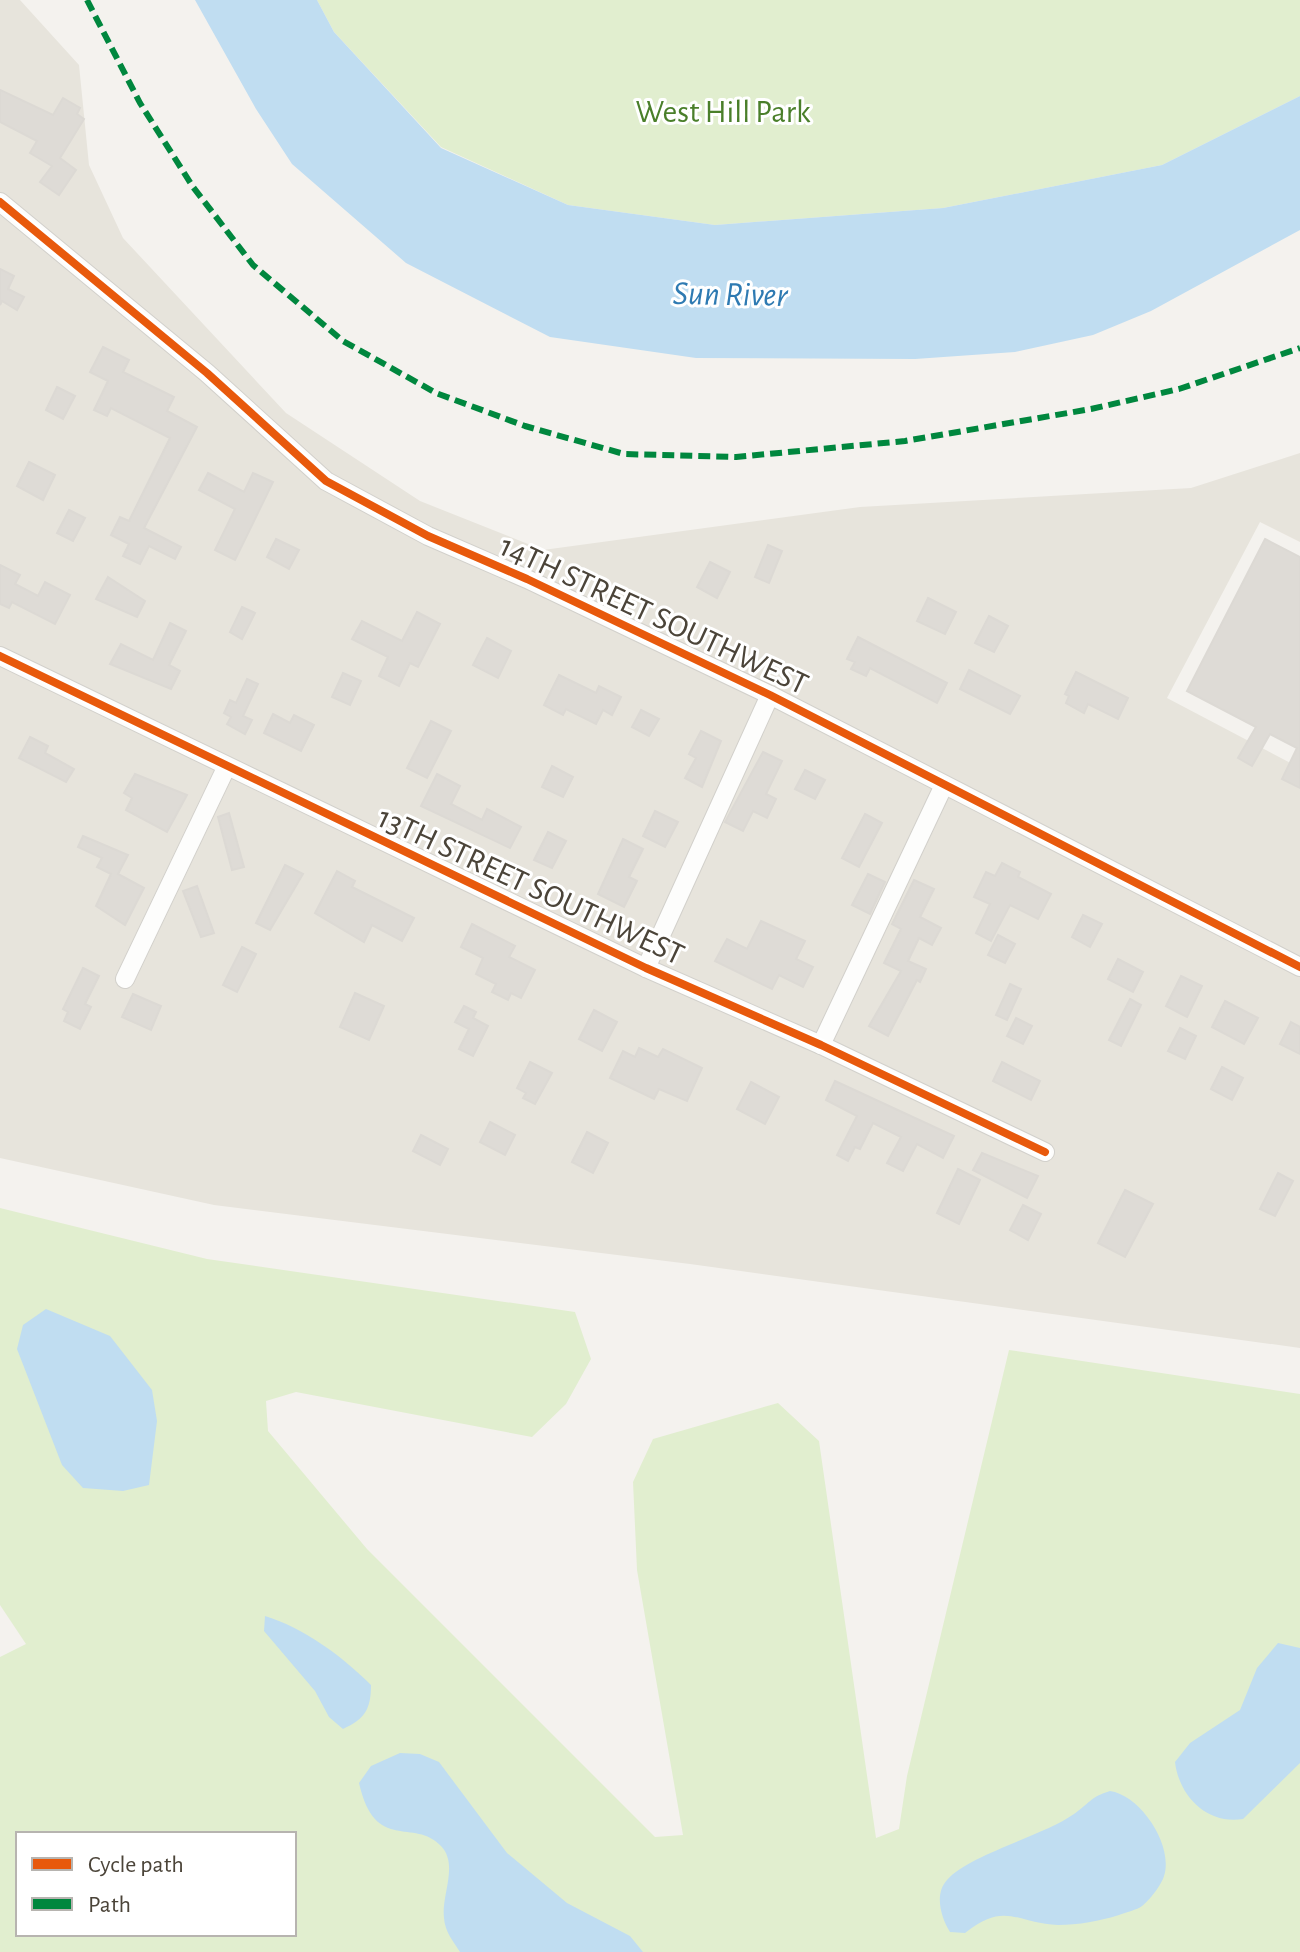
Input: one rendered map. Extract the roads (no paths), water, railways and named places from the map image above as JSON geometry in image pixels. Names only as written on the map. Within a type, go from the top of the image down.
[{"type":"street","name":"14TH STREET SOUTHWEST","points":[[0,202],[207,373],[326,481],[428,536],[770,695],[1300,967]]},
{"type":"street","name":"13TH STREET SOUTHWEST","points":[[0,656],[226,768],[646,968],[821,1045],[1045,1152]]},
{"type":"street","points":[[646,968],[770,695]]},
{"type":"street","points":[[125,979],[226,768]]},
{"type":"street","points":[[821,1045],[944,785]]},
{"type":"water","name":"Sun River","points":[[195,0],[317,0],[334,32],[441,148],[568,205],[715,225],[943,208],[1162,165],[1300,96],[1300,230],[1151,311],[1093,335],[1015,352],[915,359],[696,358],[550,337],[406,263],[292,164],[256,109]]},
{"type":"water","points":[[46,1309],[110,1336],[152,1390],[157,1421],[149,1485],[123,1491],[83,1488],[62,1465],[17,1349],[23,1325]]},
{"type":"water","points":[[265,1616],[322,1644],[371,1685],[370,1701],[362,1717],[343,1729],[329,1717],[315,1691],[264,1631]]},
{"type":"water","points":[[1278,1643],[1300,1648],[1300,1763],[1243,1819],[1230,1820],[1207,1813],[1197,1806],[1182,1786],[1175,1762],[1190,1743],[1240,1710],[1257,1668]]},
{"type":"water","points":[[400,1753],[420,1754],[439,1762],[507,1853],[567,1903],[630,1936],[643,1952],[460,1952],[445,1923],[449,1871],[446,1854],[430,1838],[396,1830],[375,1819],[366,1805],[359,1783],[371,1766]]},
{"type":"water","points":[[1110,1791],[1143,1811],[1164,1850],[1164,1876],[1145,1904],[1097,1921],[1058,1925],[1002,1916],[979,1923],[965,1933],[950,1932],[940,1899],[943,1886],[957,1871],[1061,1822],[1094,1798]]},
{"type":"park label","name":"West Hill Park","points":[[723,112]]}]
